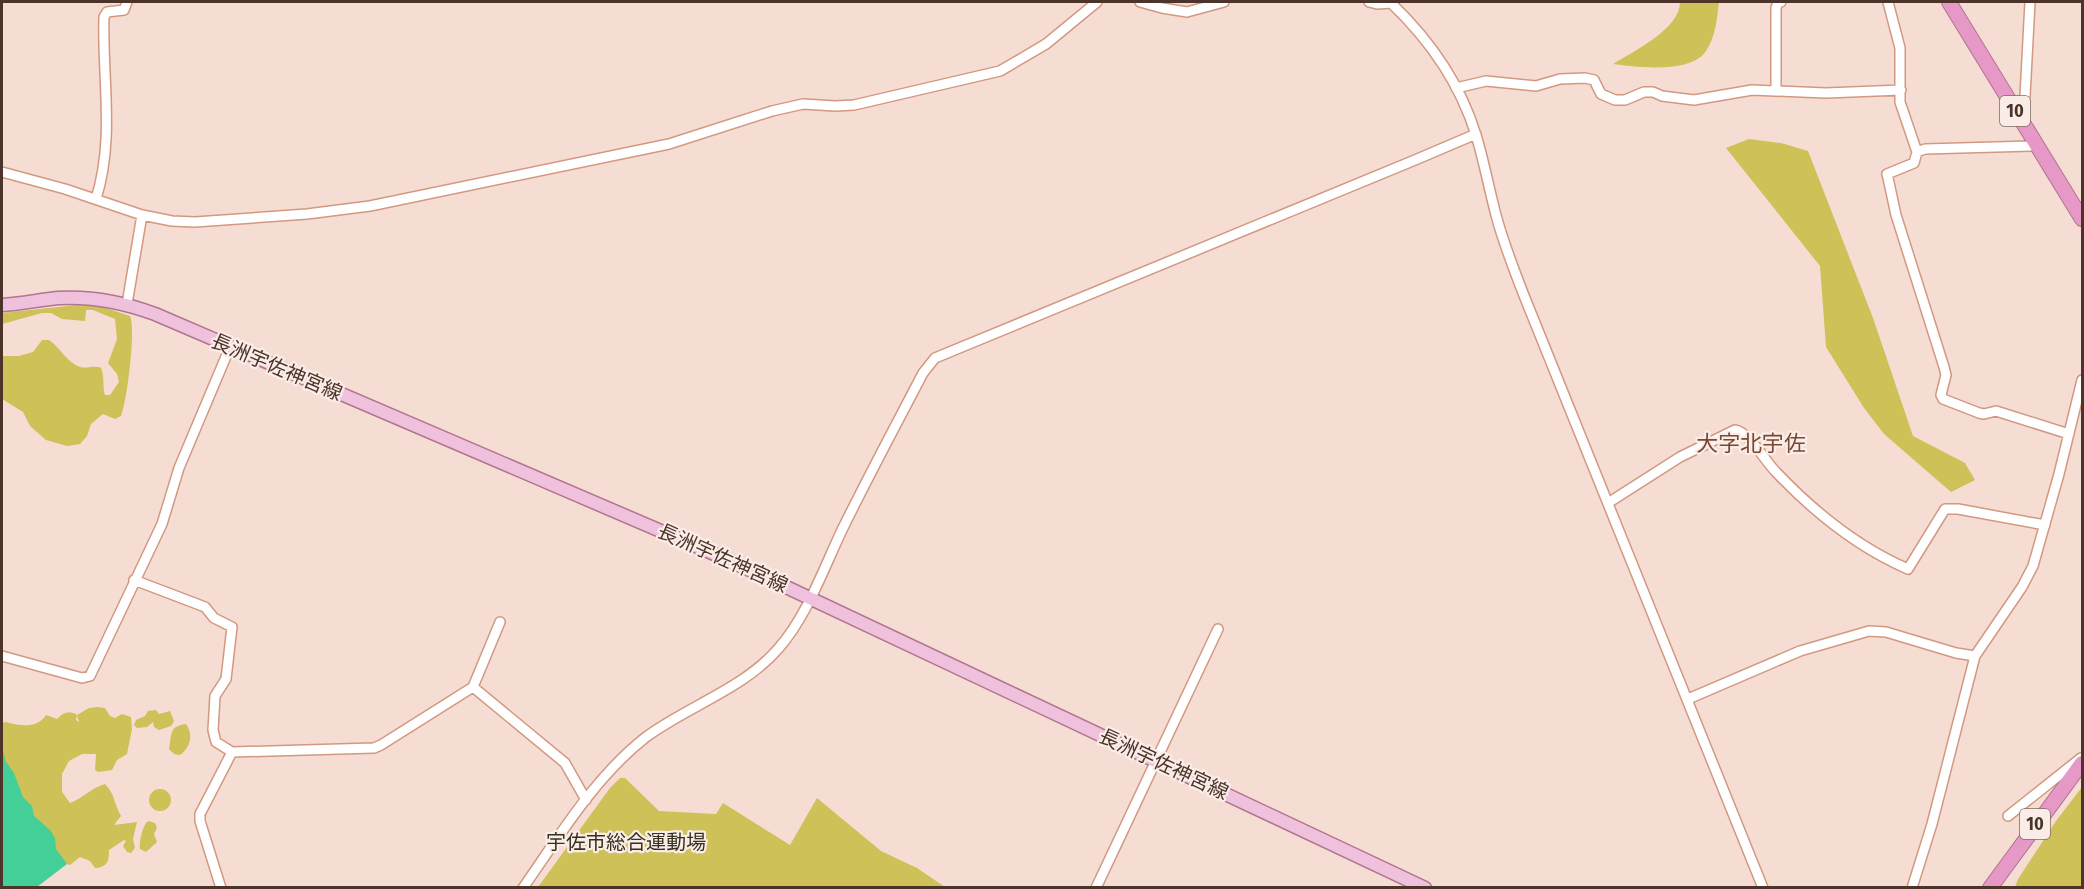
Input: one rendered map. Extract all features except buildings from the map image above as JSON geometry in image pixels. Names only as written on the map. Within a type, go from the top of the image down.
[{"type":"highway","name":"10","points":[[1949,2],[2082,219]]},
{"type":"highway","name":"10","points":[[1990,888],[2082,763]]},
{"type":"main road","name":"長洲宇佐神宮線","points":[[2,305],[75,298],[102,299],[127,304],[155,314],[733,562],[1425,888]]},
{"type":"street","points":[[96,199],[106,159],[104,17],[107,12],[124,10],[127,2]]},
{"type":"street","points":[[2,172],[142,215],[172,221],[195,222],[318,213],[370,206],[669,144],[772,111],[803,104],[835,106],[908,93],[1000,72],[1046,44],[1097,2]]},
{"type":"street","points":[[1140,2],[1187,12],[1224,2]]},
{"type":"street","points":[[1369,2],[1377,4],[1391,2],[1428,42],[1456,88],[1476,134],[1505,245],[1555,376],[1763,888]]},
{"type":"street","points":[[1776,91],[1776,8],[1781,2]]},
{"type":"street","points":[[1888,2],[1900,48],[1901,109],[1917,152],[1914,163],[1887,174],[1887,178],[1896,215],[1944,366],[1946,375],[1941,391],[1943,399],[1984,414],[1996,411],[2069,434]]},
{"type":"street","points":[[2015,110],[2021,106],[2025,96],[2030,2]]},
{"type":"street","points":[[1456,88],[1486,81],[1536,86],[1560,80],[1585,78],[1594,80],[1601,94],[1615,100],[1625,100],[1644,92],[1694,100],[1752,90],[1826,93],[1901,90]]},
{"type":"street","points":[[523,888],[586,800],[609,772],[644,739],[738,681],[767,660],[795,627],[923,373],[935,358],[1476,134]]},
{"type":"street","points":[[1917,152],[2031,146],[2035,142]]},
{"type":"street","points":[[127,304],[142,215]]},
{"type":"street","points":[[2,656],[82,678],[90,676],[162,524],[179,468],[230,346]]},
{"type":"street","points":[[1912,888],[1932,824],[1975,656],[2022,587],[2032,566],[2045,525],[2082,380]]},
{"type":"street","points":[[1608,503],[1680,457],[1735,430],[1743,433],[1775,471],[1832,523],[1872,552],[1908,569],[1945,509],[1958,509],[2045,525]]},
{"type":"street","points":[[134,580],[205,607],[214,618],[232,627],[226,679],[215,696],[213,730],[216,742],[232,752],[374,748],[387,742],[472,687],[500,622]]},
{"type":"street","points":[[1096,888],[1218,629]]},
{"type":"street","points":[[1688,699],[1800,651],[1869,631],[1886,632],[1956,653],[1975,656]]},
{"type":"street","points":[[472,687],[560,759],[586,800]]},
{"type":"street","points":[[221,888],[200,821],[200,814],[232,752]]},
{"type":"street","points":[[2008,816],[2082,757]]},
{"type":"green space","points":[[1680,2],[1719,2],[1712,39],[1706,51],[1699,58],[1689,63],[1663,67],[1613,64],[1664,30],[1678,12]]},
{"type":"green space","points":[[1749,139],[1781,143],[1808,151],[1873,318],[1913,436],[1965,463],[1975,480],[1951,492],[1884,434],[1864,408],[1826,347],[1820,266],[1726,148]]},
{"type":"green space","points":[[77,305],[100,306],[130,316],[132,335],[130,365],[121,416],[115,419],[103,414],[91,424],[87,436],[80,444],[67,446],[46,440],[30,426],[23,412],[2,399],[2,356],[19,356],[33,352],[42,340],[49,340],[75,365],[101,368],[105,395],[110,395],[119,382],[117,374],[108,363],[117,339],[115,319],[93,310],[86,310],[85,321],[62,319],[51,313],[42,313],[2,324],[2,313]]},
{"type":"green space","points":[[98,707],[105,708],[110,716],[115,718],[122,714],[131,717],[132,729],[127,754],[117,760],[112,770],[98,772],[95,770],[96,754],[82,754],[69,761],[62,774],[62,792],[70,803],[105,784],[121,816],[114,825],[137,822],[133,839],[135,848],[131,853],[127,852],[123,846],[126,841],[124,840],[109,850],[105,865],[95,868],[90,861],[80,857],[70,865],[55,860],[2,763],[2,723],[28,725],[38,723],[46,715],[57,719],[67,712],[77,715],[89,708]]},
{"type":"green space","points":[[156,710],[159,714],[170,711],[174,721],[171,726],[159,730],[154,727],[153,722],[147,727],[137,728],[134,725],[136,720],[145,716],[148,711]]},
{"type":"green space","points":[[186,724],[190,732],[188,745],[180,755],[174,754],[169,749],[172,732],[176,727]]},
{"type":"green space","name":"宇佐市総合運動場","points":[[620,778],[625,778],[659,811],[716,814],[723,803],[790,845],[817,798],[881,851],[917,868],[945,887],[538,887],[610,788]]},
{"type":"green space","points":[[2082,787],[2082,887],[2015,887],[2056,821]]},
{"type":"green space","points":[[160,789],[168,792],[171,800],[168,808],[160,811],[152,808],[149,800],[152,792]]},
{"type":"green space","points":[[148,821],[155,823],[157,828],[154,834],[157,842],[146,852],[140,849],[140,842]]},
{"type":"shaded area","points":[[2,748],[6,762],[14,773],[23,797],[32,806],[34,816],[50,830],[55,838],[56,849],[67,864],[37,887],[2,887]]},
{"type":"district","name":"大字北宇佐","points":[[1751,443]]}]
